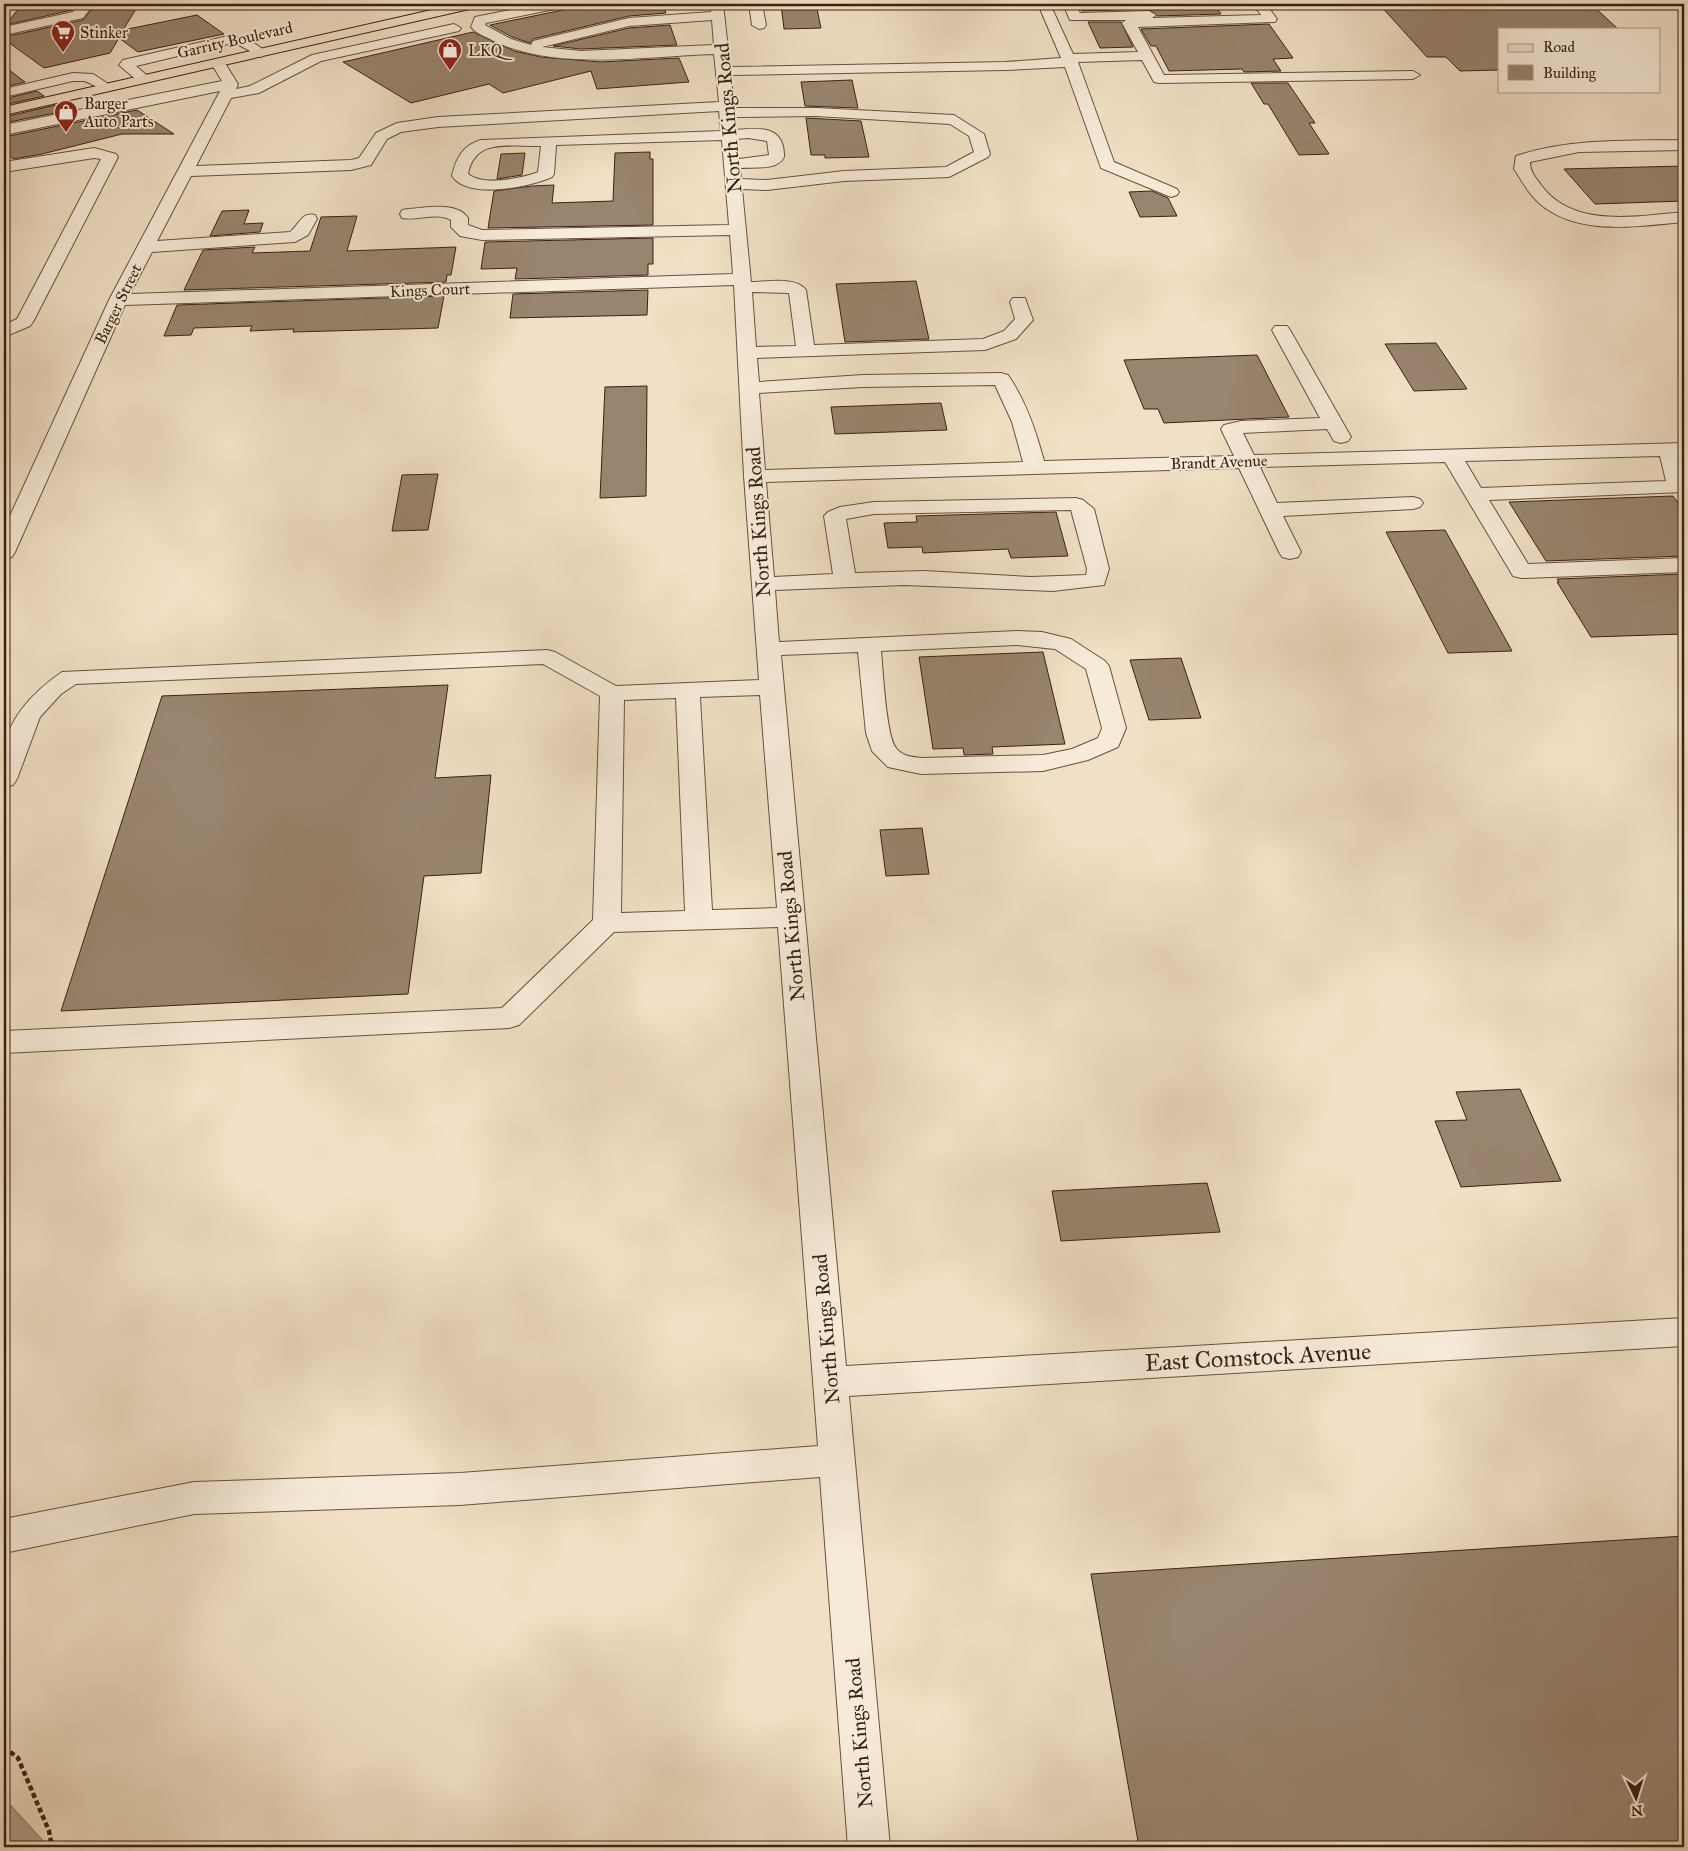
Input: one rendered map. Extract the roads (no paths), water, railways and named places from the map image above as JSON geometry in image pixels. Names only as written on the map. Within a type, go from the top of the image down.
[{"type":"main road","name":"Garrity Boulevard","points":[[9,110],[474,4]]},
{"type":"street","points":[[4,31],[78,15],[86,4]]},
{"type":"street","points":[[560,4],[483,19],[477,23],[478,27],[506,42],[547,53],[581,55],[1006,66],[1147,56]]},
{"type":"street","points":[[755,4],[759,25]]},
{"type":"street","points":[[1044,4],[1070,60],[1107,165],[1171,192]]},
{"type":"street","points":[[1069,4],[1075,17],[1156,15],[1150,4]]},
{"type":"street","points":[[1260,4],[1270,19],[1129,23],[1159,79],[1413,75]]},
{"type":"street","points":[[458,8],[483,19]]},
{"type":"street","points":[[525,46],[629,22],[718,10]]},
{"type":"street","name":"North Kings Road","points":[[718,10],[738,230],[754,476],[771,686],[838,1460],[868,1847]]},
{"type":"street","points":[[406,19],[430,32]]},
{"type":"street","points":[[4,23],[43,22]]},
{"type":"street","points":[[4,130],[99,110],[228,90],[254,90],[317,58],[454,28]]},
{"type":"street","points":[[144,79],[126,65],[228,40],[242,41],[261,53]]},
{"type":"street","points":[[295,44],[317,58]]},
{"type":"street","points":[[218,63],[228,90]]},
{"type":"street","points":[[26,73],[73,78]]},
{"type":"street","points":[[4,93],[73,78],[88,77],[106,87]]},
{"type":"street","name":"Barger Street","points":[[4,552],[118,300],[228,90]]},
{"type":"street","points":[[68,96],[99,110]]},
{"type":"street","points":[[9,110],[37,123]]},
{"type":"street","points":[[185,171],[351,166],[365,162],[380,136],[397,128],[438,122],[729,118],[816,112],[954,120],[976,134],[982,154],[949,172],[844,176],[767,185],[733,174]]},
{"type":"street","points":[[549,141],[546,174],[537,179],[522,182],[473,184],[464,181],[460,176],[462,161],[470,149],[478,144],[549,141],[729,118],[772,136],[776,142],[777,157],[771,161],[733,174]]},
{"type":"street","points":[[1684,145],[1561,149],[1537,152],[1522,159],[1522,169],[1545,200],[1560,210],[1579,217],[1607,221],[1684,217]]},
{"type":"street","points":[[4,167],[83,154],[104,154],[110,157],[24,322],[4,332]]},
{"type":"street","points":[[408,214],[445,212],[455,214],[460,218],[459,227],[466,232],[482,235],[738,230]]},
{"type":"street","points":[[146,247],[295,236],[302,231],[309,218]]},
{"type":"street","name":"Kings Court","points":[[118,300],[742,283],[790,287],[797,290],[806,352]]},
{"type":"street","points":[[746,353],[985,344],[1010,335],[1024,320],[1019,302]]},
{"type":"street","points":[[1281,330],[1351,458]]},
{"type":"street","points":[[748,388],[863,381],[1001,379],[1012,396],[1030,444],[1035,468]]},
{"type":"street","points":[[1290,552],[1231,429],[1241,427],[1334,424]]},
{"type":"street","points":[[1475,494],[1681,491],[1677,449]]},
{"type":"street","name":"Brandt Avenue","points":[[754,476],[1677,449]]},
{"type":"street","points":[[1452,456],[1521,571],[1684,565]]},
{"type":"street","points":[[1269,510],[1413,503]]},
{"type":"street","points":[[763,584],[845,581],[922,578],[1009,583],[1077,584],[1096,580],[1098,569],[1084,509],[1076,504],[874,508],[847,511],[836,516],[845,581]]},
{"type":"street","points":[[768,649],[1017,638],[1042,639],[1063,644],[1096,666],[1114,728],[1109,742],[1078,755],[1043,763],[921,766],[897,762],[884,751],[878,733],[869,645]]},
{"type":"street","points":[[4,779],[29,715],[53,689],[70,677],[547,657],[612,693],[771,686]]},
{"type":"street","points":[[688,690],[699,920]]},
{"type":"street","points":[[607,923],[612,693]]},
{"type":"street","points":[[4,1042],[509,1018],[607,923],[790,916]]},
{"type":"street","name":"East Comstock Avenue","points":[[831,1382],[1684,1332]]},
{"type":"street","points":[[4,1536],[194,1498],[460,1488],[838,1460]]},
{"type":"place","name":"Stinker","points":[[63,53]]},
{"type":"place","name":"LKQ","points":[[450,71]]},
{"type":"place","name":"Barger Auto Parts","points":[[66,133]]}]
